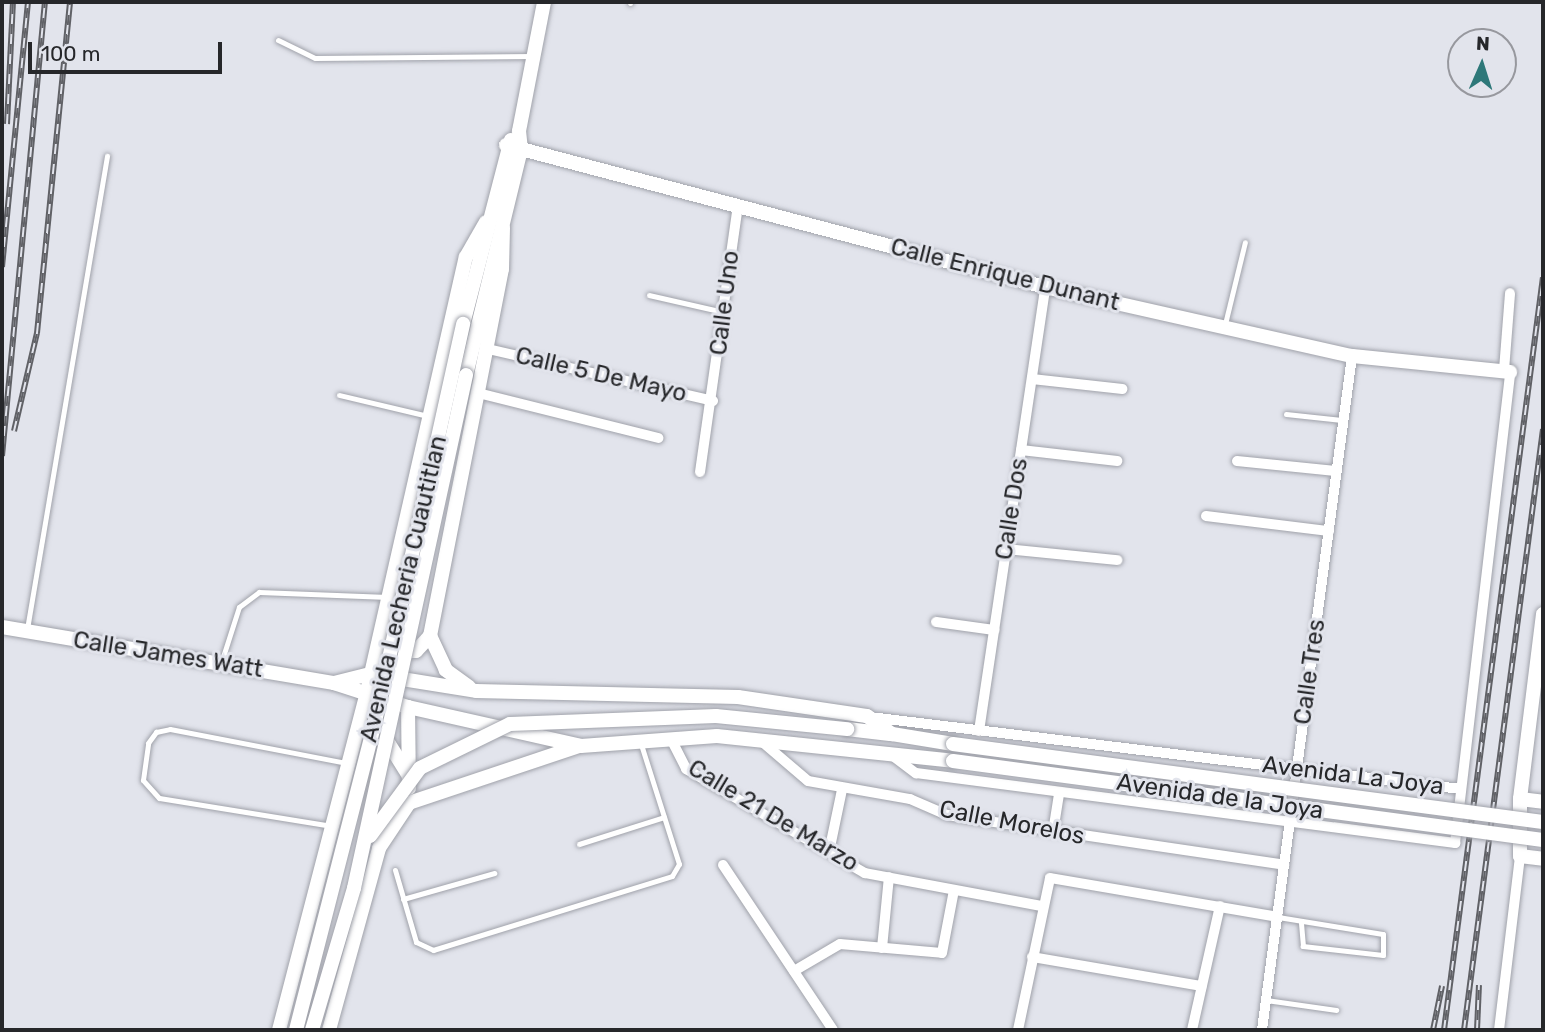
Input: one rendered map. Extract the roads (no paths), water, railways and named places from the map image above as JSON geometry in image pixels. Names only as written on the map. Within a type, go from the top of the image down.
[{"type":"main road","points":[[476,691],[446,670],[430,636],[488,349],[503,228],[521,150],[519,131],[544,2]]},
{"type":"main road","points":[[506,145],[519,131]]},
{"type":"main road","name":"Calle Enrique Dunant","points":[[506,145],[1045,287],[1352,356],[1456,371],[1507,371]]},
{"type":"main road","name":"Avenida Lecheria Cuautitlan","points":[[296,1030],[506,145]]},
{"type":"main road","points":[[279,1030],[366,696],[466,257],[486,222]]},
{"type":"main road","name":"Avenida Lecheria Cuautitlan","points":[[312,1030],[354,888],[490,263],[503,228]]},
{"type":"main road","points":[[1543,614],[1520,799],[1520,856],[1543,859]]},
{"type":"main road","name":"Calle James Watt","points":[[2,627],[334,683],[366,696]]},
{"type":"main road","points":[[378,642],[408,653],[430,636]]},
{"type":"main road","points":[[371,674],[476,691],[738,697],[867,716],[895,734]]},
{"type":"main road","name":"Calle James Watt","points":[[334,683],[371,674]]},
{"type":"main road","points":[[366,696],[581,746]]},
{"type":"main road","points":[[330,1030],[379,848],[409,803],[408,707]]},
{"type":"main road","name":"Avenida de la Joya","points":[[324,920],[400,788],[443,753],[510,724],[550,717],[716,716],[895,734],[1543,822]]},
{"type":"main road","points":[[354,743],[374,738],[389,744],[410,778]]},
{"type":"main road","points":[[409,803],[581,746],[671,738],[758,738],[893,754]]},
{"type":"main road","name":"Avenida de la Joya","points":[[893,754],[1543,840]]},
{"type":"main road","points":[[1520,799],[1543,802]]},
{"type":"street","name":"Calle Uno","points":[[700,472],[713,401],[738,206]]},
{"type":"street","name":"Calle Dos","points":[[979,731],[1045,287]]},
{"type":"street","points":[[1461,789],[1507,371],[1510,293]]},
{"type":"street","name":"Calle 5 De Mayo","points":[[488,349],[713,401]]},
{"type":"street","name":"Calle Tres","points":[[1262,1030],[1352,356]]},
{"type":"street","points":[[1032,379],[1122,389]]},
{"type":"street","points":[[478,393],[658,438]]},
{"type":"street","points":[[1021,450],[1117,461]]},
{"type":"street","points":[[1237,461],[1335,471]]},
{"type":"street","points":[[1206,516],[1329,531]]},
{"type":"street","points":[[1006,549],[1117,561]]},
{"type":"street","points":[[936,622],[994,629]]},
{"type":"street","name":"Avenida La Joya","points":[[867,716],[1461,789],[1455,843],[1288,825],[916,773],[893,754]]},
{"type":"street","name":"Calle 21 De Marzo","points":[[671,738],[686,769],[865,873],[1042,906]]},
{"type":"street","name":"Calle Morelos","points":[[758,738],[797,775],[842,790],[1053,832],[1284,865]]},
{"type":"street","points":[[829,852],[842,790]]},
{"type":"street","points":[[1053,832],[1059,793]]},
{"type":"street","points":[[1499,1030],[1520,856]]},
{"type":"street","points":[[723,865],[833,1030]]},
{"type":"street","name":"Calle 21 De Marzo","points":[[882,948],[889,877]]},
{"type":"street","points":[[1017,1030],[1049,878],[1278,917]]},
{"type":"street","points":[[794,971],[840,944],[942,953],[954,890]]},
{"type":"street","points":[[1192,1030],[1220,906]]},
{"type":"street","points":[[1032,957],[1202,986]]},
{"type":"lane","points":[[278,40],[315,58],[533,56]]},
{"type":"lane","points":[[27,632],[107,156]]},
{"type":"lane","points":[[1224,327],[1245,242]]},
{"type":"lane","points":[[649,295],[723,312]]},
{"type":"lane","points":[[339,395],[430,416]]},
{"type":"lane","points":[[1286,414],[1342,420]]},
{"type":"lane","points":[[221,663],[246,598],[259,593],[388,597]]},
{"type":"lane","points":[[332,825],[159,798],[143,780],[148,743],[156,732],[170,729],[349,763]]},
{"type":"lane","points":[[395,870],[416,942],[433,950],[672,876],[679,864],[640,741]]},
{"type":"lane","points":[[579,844],[664,817]]},
{"type":"lane","points":[[403,900],[494,873]]},
{"type":"lane","points":[[1278,917],[1383,934],[1383,955],[1303,946],[1301,922]]},
{"type":"lane","points":[[1266,1000],[1336,1010]]},
{"type":"railway","points":[[7,124],[13,2]]},
{"type":"railway","points":[[2,267],[28,2]]},
{"type":"railway","points":[[2,456],[45,2]]},
{"type":"railway","points":[[14,431],[37,333],[70,2]]},
{"type":"railway","points":[[1444,1030],[1543,277]]},
{"type":"railway","points":[[1464,1030],[1543,429]]},
{"type":"railway","points":[[1477,1030],[1479,985]]},
{"type":"railway","points":[[1433,1030],[1442,986]]}]
